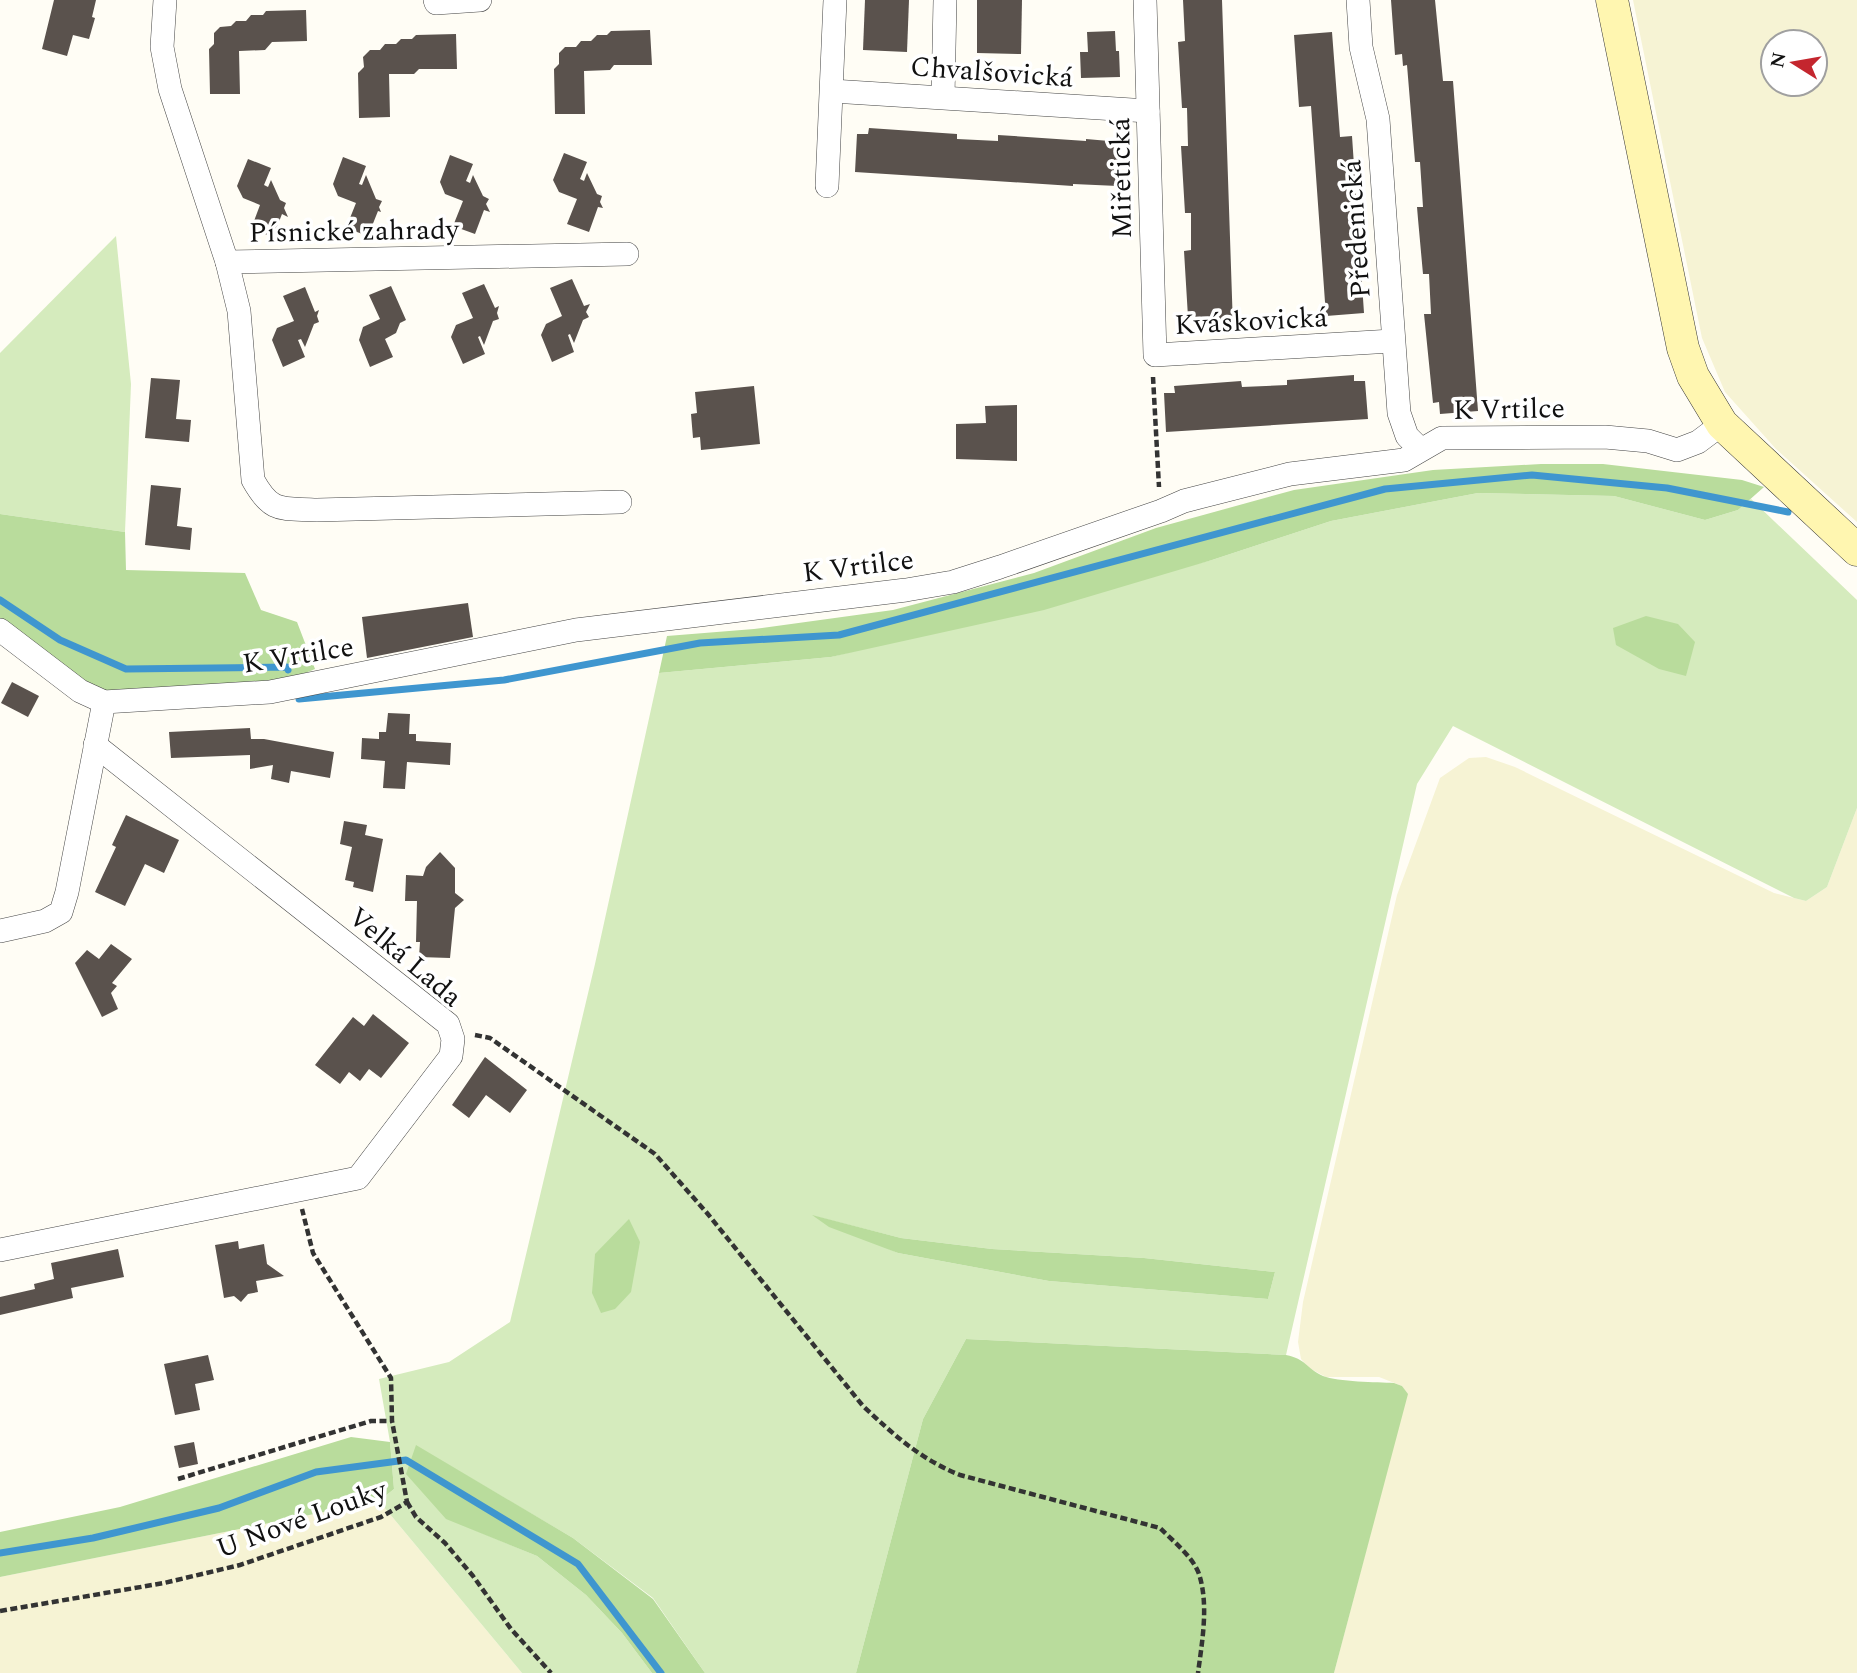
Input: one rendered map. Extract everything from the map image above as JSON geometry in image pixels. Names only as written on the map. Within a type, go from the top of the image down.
[{"type":"street","name":"Písnické zahrady","points":[[165,0],[162,47],[170,89],[228,262],[627,254]]},
{"type":"street","points":[[435,0],[436,3],[481,0]]},
{"type":"street","points":[[827,186],[835,0]]},
{"type":"street","points":[[943,97],[945,0]]},
{"type":"street","name":"Miřetická","points":[[1145,0],[1154,355]]},
{"type":"street","name":"Předenická","points":[[1358,0],[1361,47],[1378,119],[1392,341],[1401,425],[1407,436],[1420,449]]},
{"type":"street","points":[[1612,0],[1683,348],[1693,376],[1722,424],[1857,551]]},
{"type":"street","name":"Chvalšovická","points":[[832,91],[1148,111]]},
{"type":"street","points":[[228,262],[239,311],[253,480],[264,500],[279,508],[317,510],[620,502]]},
{"type":"street","name":"Kváskovická","points":[[1154,355],[1392,341]]},
{"type":"street","name":"K Vrtilce","points":[[104,702],[270,692],[576,631],[953,582],[1185,501],[1290,474],[1404,460],[1442,438],[1605,437],[1648,441],[1677,450],[1698,442],[1722,424]]},
{"type":"street","points":[[0,631],[80,691],[104,702],[61,912],[45,921],[0,931]]},
{"type":"street","name":"Velká Lada","points":[[0,1250],[358,1178],[451,1056],[453,1039],[448,1024],[95,745]]},
{"type":"path","points":[[1154,355],[1161,511]]},
{"type":"path","points":[[453,1039],[475,1035],[490,1038],[655,1154],[863,1406],[890,1432],[923,1457],[960,1475],[1160,1528],[1181,1548],[1198,1573],[1203,1607],[1198,1673]]},
{"type":"path","name":"U Nové Louky","points":[[0,1611],[164,1583],[240,1565],[381,1517],[407,1502],[392,1421],[391,1378],[313,1253],[297,1189]]},
{"type":"path","points":[[178,1479],[371,1421],[392,1421]]},
{"type":"path","points":[[407,1502],[416,1517],[452,1551],[511,1629],[551,1673]]},
{"type":"shaded area","points":[[1633,0],[1857,0],[1857,522],[1776,449],[1725,392],[1702,338]]},
{"type":"shaded area","points":[[1486,757],[1515,767],[1774,893],[1806,901],[1827,887],[1857,808],[1857,1673],[1334,1673],[1407,1394],[1402,1386],[1379,1377],[1326,1377],[1309,1368],[1301,1359],[1298,1342],[1303,1302],[1397,895],[1440,778],[1469,758]]},
{"type":"shaded area","points":[[379,1501],[522,1673],[0,1673],[0,1577]]},
{"type":"green space","points":[[116,236],[131,384],[125,532],[0,514],[0,353]]},
{"type":"green space","points":[[1541,464],[1603,464],[1742,480],[1764,487],[1738,510],[1705,520],[1614,496],[1478,493],[1331,521],[1044,610],[831,657],[659,673],[667,636],[754,629],[893,610],[1034,573],[1156,528],[1294,490],[1433,470]]},
{"type":"green space","points":[[1478,493],[1614,496],[1705,520],[1738,510],[1751,499],[1857,600],[1857,808],[1827,887],[1806,901],[1794,898],[1453,726],[1417,784],[1286,1355],[966,1339],[923,1419],[856,1673],[705,1673],[653,1598],[573,1538],[416,1446],[446,1518],[537,1556],[586,1595],[622,1633],[652,1673],[522,1673],[379,1501],[394,1489],[390,1442],[379,1379],[449,1362],[510,1322],[595,964],[659,673],[831,657],[1212,560],[1331,521]],"holes":[[[814,1216],[901,1238],[992,1249],[1144,1258],[1275,1272],[1268,1299],[1049,1281],[898,1253]]]},
{"type":"green space","points":[[0,514],[125,532],[126,570],[245,573],[261,610],[297,622],[315,669],[277,685],[99,691],[0,620]]},
{"type":"green space","points":[[1646,616],[1678,624],[1695,642],[1686,676],[1659,669],[1616,645],[1613,628]]},
{"type":"green space","points":[[812,1215],[901,1238],[992,1249],[1144,1258],[1275,1272],[1268,1299],[1049,1281],[898,1253],[829,1227]]},
{"type":"green space","points":[[629,1219],[640,1242],[631,1292],[615,1309],[601,1313],[592,1293],[595,1254]]},
{"type":"green space","points":[[966,1339],[1286,1355],[1330,1378],[1402,1386],[1408,1394],[1334,1673],[856,1673],[923,1419]]},
{"type":"green space","points":[[351,1437],[390,1442],[394,1489],[379,1501],[0,1577],[0,1532],[120,1507]]},
{"type":"green space","points":[[416,1445],[573,1538],[653,1599],[705,1673],[652,1673],[622,1633],[586,1595],[537,1556],[446,1519],[406,1474]]},
{"type":"building","points":[[54,0],[96,0],[92,17],[95,18],[89,39],[73,35],[67,56],[42,49]]},
{"type":"building","points":[[865,0],[909,0],[907,52],[863,50]]},
{"type":"building","points":[[977,0],[1022,0],[1021,54],[977,53]]},
{"type":"building","points":[[1183,0],[1222,0],[1233,327],[1195,329],[1195,317],[1188,317],[1184,251],[1191,250],[1191,213],[1185,213],[1181,146],[1188,146],[1187,108],[1182,108],[1178,42],[1185,41]]},
{"type":"building","points":[[1391,0],[1435,0],[1443,81],[1453,81],[1478,411],[1440,414],[1439,402],[1433,403],[1424,314],[1431,314],[1429,274],[1423,274],[1417,207],[1423,207],[1420,162],[1415,162],[1407,65],[1403,66],[1402,54],[1395,55]]},
{"type":"building","points":[[306,10],[307,41],[272,42],[265,50],[239,51],[240,94],[210,94],[209,49],[214,44],[214,33],[220,27],[231,26],[236,21],[246,21],[251,15],[263,15],[266,11]]},
{"type":"building","points":[[650,30],[652,65],[614,65],[610,70],[584,71],[585,114],[555,114],[554,69],[559,64],[559,53],[565,47],[576,47],[581,41],[591,41],[597,35],[607,35],[611,31]]},
{"type":"building","points":[[1115,31],[1120,77],[1081,78],[1080,52],[1088,52],[1087,32]]},
{"type":"building","points":[[1332,32],[1340,137],[1352,136],[1364,313],[1326,316],[1311,106],[1299,107],[1294,35]]},
{"type":"building","points":[[456,34],[457,69],[419,69],[414,74],[389,74],[390,117],[359,118],[358,73],[364,67],[363,57],[370,50],[380,50],[385,44],[396,44],[401,39],[412,39],[416,35]]},
{"type":"building","points":[[869,128],[957,134],[957,139],[998,141],[998,135],[1109,141],[1109,147],[1120,148],[1118,186],[1073,186],[855,172],[857,134],[868,134]]},
{"type":"building","points":[[564,153],[587,162],[580,179],[584,181],[587,173],[597,194],[602,196],[600,202],[603,208],[598,207],[589,232],[567,224],[577,199],[559,192],[553,180]]},
{"type":"building","points":[[450,155],[473,164],[466,181],[470,183],[473,175],[483,196],[489,199],[486,204],[490,212],[484,210],[475,234],[453,226],[463,201],[445,194],[440,182]]},
{"type":"building","points":[[343,157],[366,166],[359,184],[362,185],[366,175],[376,199],[382,201],[379,207],[381,212],[378,211],[368,236],[346,228],[356,203],[338,196],[333,184]]},
{"type":"building","points":[[248,159],[271,168],[264,185],[268,187],[271,180],[280,200],[286,203],[284,208],[288,217],[282,214],[273,237],[251,229],[260,205],[243,198],[237,186]]},
{"type":"building","points":[[572,279],[584,306],[590,304],[586,312],[589,317],[583,320],[574,343],[570,334],[568,335],[574,352],[552,362],[541,335],[546,324],[562,316],[550,288]]},
{"type":"building","points":[[484,284],[495,308],[499,306],[499,319],[493,321],[484,345],[480,336],[478,337],[485,354],[463,364],[451,337],[456,325],[473,318],[462,293]]},
{"type":"building","points":[[391,286],[406,320],[400,323],[396,333],[385,339],[393,357],[370,367],[359,340],[363,327],[380,319],[369,295]]},
{"type":"building","points":[[305,287],[315,312],[319,310],[319,322],[314,324],[305,347],[301,339],[298,340],[305,357],[283,367],[272,340],[277,328],[294,321],[283,296]]},
{"type":"building","points":[[1354,375],[1354,381],[1365,381],[1368,419],[1166,432],[1164,393],[1175,393],[1174,386],[1241,381],[1242,387],[1287,385],[1287,380]]},
{"type":"building","points":[[151,378],[180,380],[176,419],[191,420],[189,442],[145,438]]},
{"type":"building","points":[[754,386],[760,444],[701,450],[700,437],[693,438],[691,414],[697,413],[695,392]]},
{"type":"building","points":[[1017,405],[1017,461],[956,459],[956,424],[986,423],[985,406]]},
{"type":"building","points":[[151,485],[181,488],[177,526],[192,528],[190,550],[145,545]]},
{"type":"building","points":[[468,603],[473,637],[367,658],[362,617]]},
{"type":"building","points":[[12,682],[39,696],[28,717],[1,703]]},
{"type":"building","points":[[388,713],[410,714],[409,734],[416,734],[416,741],[451,743],[450,765],[407,762],[405,789],[383,788],[385,761],[361,759],[362,738],[379,739],[379,732],[386,732]]},
{"type":"building","points":[[250,728],[251,739],[334,752],[330,778],[291,771],[289,783],[271,779],[273,765],[250,769],[250,755],[171,758],[169,732]]},
{"type":"building","points":[[126,815],[179,840],[164,873],[145,864],[125,906],[95,892],[116,847],[112,845]]},
{"type":"building","points":[[344,821],[367,825],[365,835],[383,839],[373,892],[353,887],[354,882],[345,880],[352,847],[340,844]]},
{"type":"building","points":[[440,852],[455,868],[455,893],[464,900],[455,908],[450,958],[419,957],[420,942],[416,942],[417,901],[405,901],[406,875],[423,876],[426,867]]},
{"type":"building","points":[[111,944],[132,959],[112,983],[117,986],[111,993],[118,1009],[102,1017],[75,963],[87,950],[99,959]]},
{"type":"building","points":[[373,1014],[409,1043],[381,1078],[369,1069],[360,1081],[349,1072],[340,1084],[315,1065],[353,1017],[364,1026]]},
{"type":"building","points":[[485,1057],[527,1090],[510,1113],[486,1095],[469,1118],[452,1105]]},
{"type":"building","points":[[238,1241],[239,1249],[264,1244],[267,1264],[284,1276],[256,1281],[258,1292],[248,1294],[241,1302],[234,1296],[224,1298],[215,1245]]},
{"type":"building","points":[[118,1249],[124,1277],[71,1288],[73,1298],[0,1315],[0,1297],[35,1289],[34,1284],[54,1279],[51,1263]]},
{"type":"building","points":[[208,1355],[214,1380],[195,1384],[200,1410],[175,1415],[164,1364]]},
{"type":"building","points":[[194,1442],[198,1464],[179,1468],[174,1446]]},
{"type":"waterway","points":[[299,699],[504,680],[700,643],[839,635],[1385,489],[1532,475],[1667,488],[1788,512]]},
{"type":"waterway","points":[[0,600],[60,640],[126,669],[287,667],[288,670]]},
{"type":"waterway","points":[[0,1553],[93,1538],[219,1508],[316,1472],[406,1460],[578,1564],[661,1673]]}]
